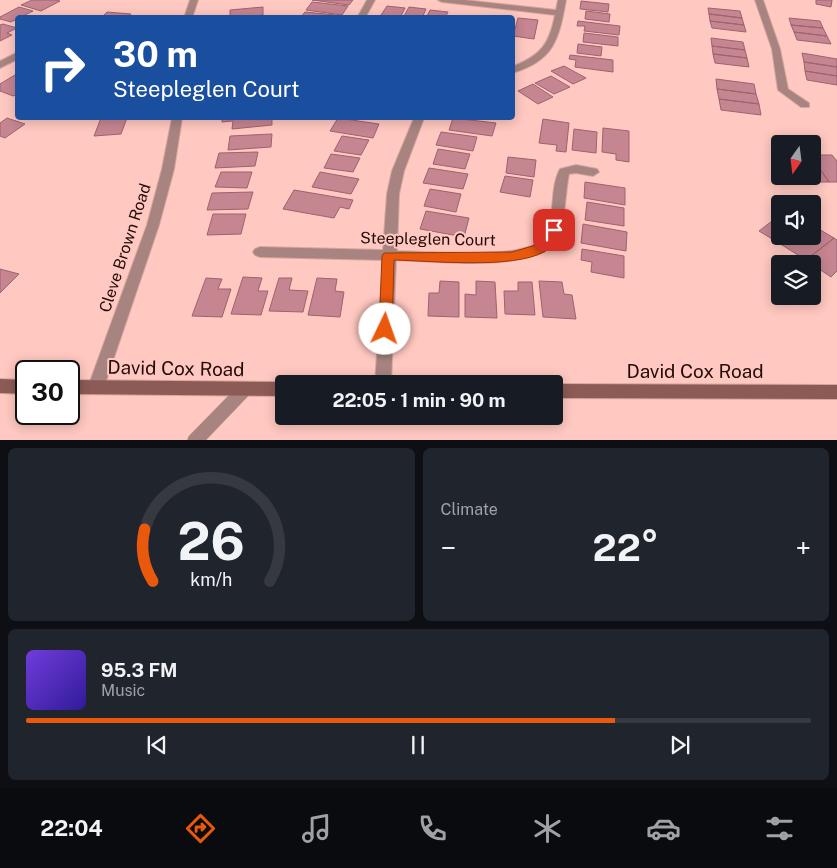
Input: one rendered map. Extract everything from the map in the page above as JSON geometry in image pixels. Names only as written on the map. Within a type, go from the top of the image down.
[{"type":"main road","points":[[0,386],[15,387]]},
{"type":"main road","name":"David Cox Road","points":[[80,387],[275,389]]},
{"type":"main road","name":"David Cox Road","points":[[563,391],[837,392]]},
{"type":"street","points":[[189,15],[194,0]]},
{"type":"street","points":[[363,15],[371,0]]},
{"type":"street","points":[[442,0],[559,13]]},
{"type":"street","points":[[515,69],[542,55],[552,44],[562,0]]},
{"type":"street","points":[[759,0],[776,49],[783,90],[805,105]]},
{"type":"street","points":[[0,65],[15,56]]},
{"type":"street","name":"Cleve Brown Road","points":[[96,387],[153,225],[168,169],[177,120]]},
{"type":"street","points":[[383,375],[388,256],[393,194],[398,172],[418,120]]},
{"type":"street","name":"Steepleglen Court","points":[[260,252],[505,257],[526,254],[540,249],[550,241],[554,230],[564,172],[576,169],[593,172]]},
{"type":"lane","points":[[194,440],[246,388]]},
{"type":"building","points":[[32,0],[60,1],[41,11],[21,5]]},
{"type":"building","points":[[312,0],[353,0],[349,5]]},
{"type":"building","points":[[816,0],[832,0],[831,7],[816,4]]},
{"type":"building","points":[[581,1],[609,4],[608,12],[580,9]]},
{"type":"building","points":[[312,2],[348,6],[342,15],[306,10]]},
{"type":"building","points":[[387,6],[405,8],[402,15],[381,15]]},
{"type":"building","points":[[19,7],[33,11],[25,15],[15,15],[15,20],[11,22],[0,19],[0,17]]},
{"type":"building","points":[[263,7],[263,15],[230,15],[230,10]]},
{"type":"building","points":[[409,7],[426,9],[423,15],[405,15]]},
{"type":"building","points":[[708,8],[740,11],[742,18],[709,14]]},
{"type":"building","points":[[430,10],[448,12],[446,15],[428,15]]},
{"type":"building","points":[[586,11],[610,14],[609,22],[585,19]]},
{"type":"building","points":[[107,12],[131,14],[130,15],[104,15]]},
{"type":"building","points":[[305,12],[335,15],[302,15]]},
{"type":"building","points":[[709,14],[742,18],[744,25],[710,21]]},
{"type":"building","points":[[518,18],[538,20],[534,39],[515,36]]},
{"type":"building","points":[[789,18],[820,21],[823,28],[791,25]]},
{"type":"building","points":[[578,21],[620,26],[619,35],[584,31],[585,26],[577,26]]},
{"type":"building","points":[[710,21],[744,25],[746,32],[712,28]]},
{"type":"building","points":[[3,24],[15,29],[7,33],[12,35],[0,41],[0,25]]},
{"type":"building","points":[[791,25],[823,28],[827,36],[794,32]]},
{"type":"building","points":[[794,32],[827,36],[831,44],[797,40]]},
{"type":"building","points":[[584,33],[618,37],[618,46],[583,42]]},
{"type":"building","points":[[711,38],[743,42],[745,50],[712,46]]},
{"type":"building","points":[[578,44],[602,47],[601,56],[577,53]]},
{"type":"building","points":[[712,46],[745,50],[747,58],[713,54]]},
{"type":"building","points":[[802,53],[837,59],[837,67],[804,62]]},
{"type":"building","points":[[713,54],[747,58],[749,67],[715,63]]},
{"type":"building","points":[[570,55],[613,60],[613,72],[575,67],[576,60],[569,59]]},
{"type":"building","points":[[804,62],[837,67],[837,76],[805,71]]},
{"type":"building","points":[[564,66],[586,78],[573,84],[551,71]]},
{"type":"building","points":[[805,71],[837,76],[837,85],[807,80]]},
{"type":"building","points":[[15,75],[15,95],[0,91],[0,84]]},
{"type":"building","points":[[551,76],[570,87],[554,94],[535,83]]},
{"type":"building","points":[[716,79],[754,84],[756,94],[717,89]]},
{"type":"building","points":[[533,84],[553,97],[538,104],[518,91]]},
{"type":"building","points":[[717,89],[756,94],[759,104],[719,99]]},
{"type":"building","points":[[719,99],[759,104],[761,115],[721,110]]},
{"type":"building","points":[[7,118],[25,124],[5,138],[0,136],[0,123]]},
{"type":"building","points":[[543,119],[569,123],[566,152],[556,151],[557,145],[539,143]]},
{"type":"building","points":[[100,120],[126,120],[121,134],[94,136]]},
{"type":"building","points":[[222,120],[272,120],[272,125],[232,129],[233,121],[222,122]]},
{"type":"building","points":[[337,120],[379,124],[373,138],[330,131]]},
{"type":"building","points":[[452,120],[496,123],[492,136],[449,130]]},
{"type":"building","points":[[603,128],[629,131],[629,162],[616,160],[616,154],[602,152]]},
{"type":"building","points":[[574,129],[597,132],[596,153],[572,150]]},
{"type":"building","points":[[441,132],[477,137],[473,151],[436,145]]},
{"type":"building","points":[[272,134],[271,147],[228,150],[230,136]]},
{"type":"building","points":[[342,136],[369,140],[361,155],[334,151]]},
{"type":"building","points":[[438,149],[470,154],[465,169],[433,164]]},
{"type":"building","points":[[258,152],[255,166],[215,168],[219,153]]},
{"type":"building","points":[[331,154],[360,158],[353,172],[324,168]]},
{"type":"building","points":[[821,155],[832,155],[837,161],[837,182],[829,182],[821,171]]},
{"type":"building","points":[[508,157],[536,160],[534,177],[506,173]]},
{"type":"building","points":[[429,168],[468,174],[463,189],[423,183]]},
{"type":"building","points":[[821,171],[829,182],[821,182]]},
{"type":"building","points":[[221,172],[252,172],[247,188],[215,187]]},
{"type":"building","points":[[320,172],[359,179],[351,194],[312,187]]},
{"type":"building","points":[[505,176],[533,180],[530,197],[500,192]]},
{"type":"building","points":[[585,182],[625,188],[625,205],[584,198]]},
{"type":"building","points":[[430,189],[461,194],[456,212],[424,206]]},
{"type":"building","points":[[294,190],[353,200],[349,209],[340,207],[334,218],[283,209]]},
{"type":"building","points":[[253,192],[248,209],[207,210],[212,193]]},
{"type":"building","points":[[587,202],[624,208],[624,226],[585,220]]},
{"type":"building","points":[[426,211],[469,218],[464,237],[420,229]]},
{"type":"building","points":[[213,214],[246,214],[241,234],[207,235]]},
{"type":"building","points":[[771,222],[771,238],[759,231]]},
{"type":"building","points":[[583,224],[627,232],[626,251],[581,243]]},
{"type":"building","points":[[821,230],[834,238],[812,255],[798,255],[782,245],[821,245]]},
{"type":"building","points":[[834,238],[837,240],[837,271],[831,277],[821,270],[821,255],[812,255]]},
{"type":"building","points":[[582,249],[624,256],[624,278],[591,272],[592,262],[581,260]]},
{"type":"building","points":[[0,269],[19,274],[0,293]]},
{"type":"building","points":[[243,277],[262,278],[258,291],[268,291],[261,315],[231,314]]},
{"type":"building","points":[[206,278],[222,279],[218,289],[231,289],[222,317],[192,316]]},
{"type":"building","points":[[279,278],[292,278],[289,290],[308,291],[303,312],[269,311]]},
{"type":"building","points":[[317,278],[337,279],[335,291],[344,292],[340,317],[308,315]]},
{"type":"building","points":[[440,281],[459,282],[459,317],[428,316],[429,293],[439,293]]},
{"type":"building","points":[[476,281],[495,282],[497,318],[465,317],[465,294],[476,295]]},
{"type":"building","points":[[539,281],[562,282],[564,294],[572,295],[576,319],[543,317]]},
{"type":"building","points":[[518,282],[532,282],[535,315],[505,314],[504,291],[518,291]]},
{"type":"route","points":[[385,329],[388,256],[512,257],[540,249],[550,241],[554,230]]}]
